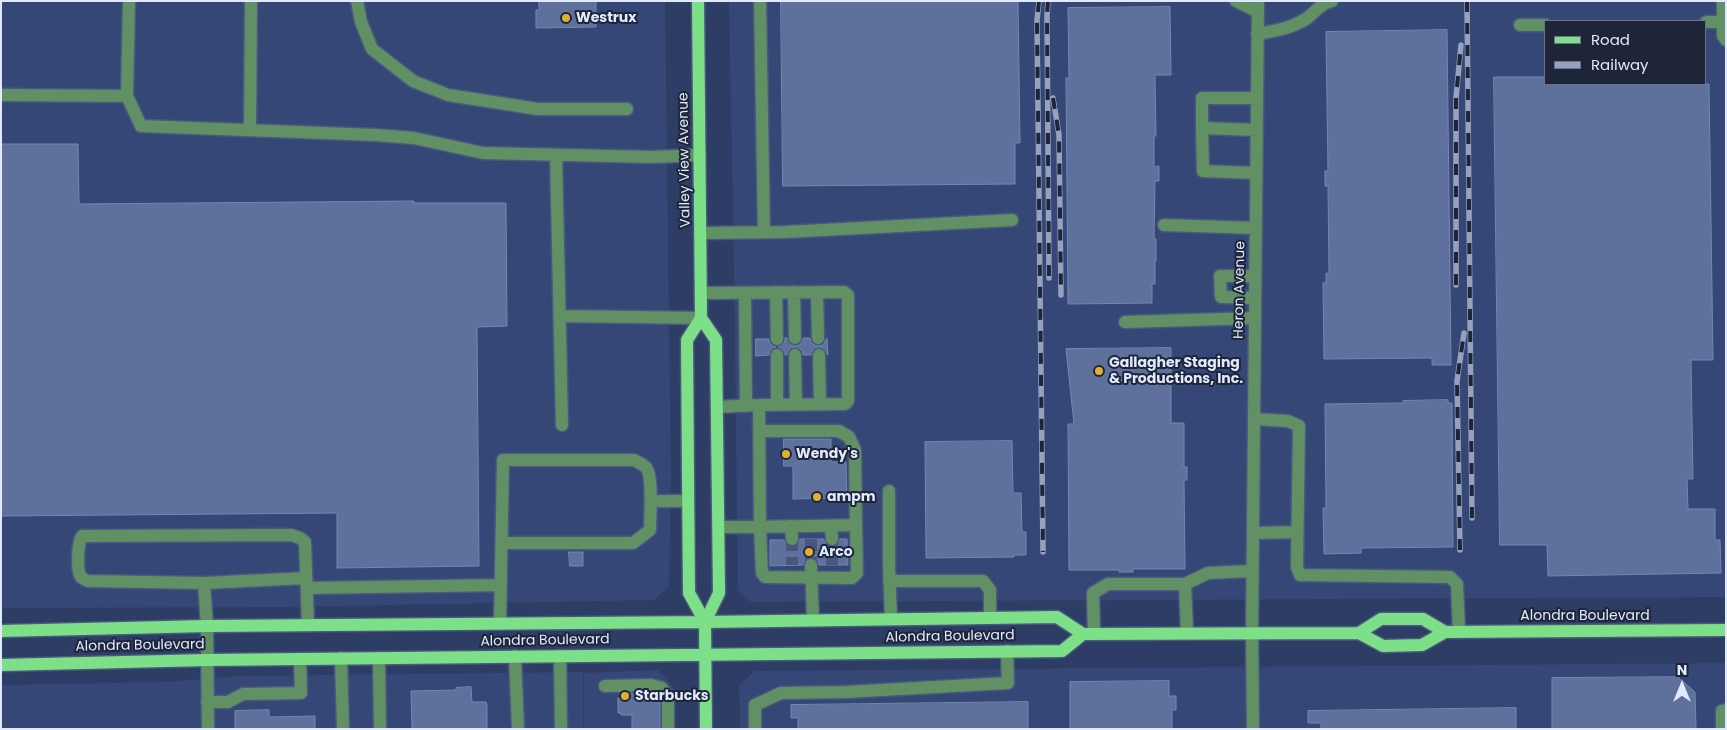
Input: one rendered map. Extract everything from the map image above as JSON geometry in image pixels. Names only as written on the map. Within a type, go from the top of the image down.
[{"type":"main road","name":"Valley View Avenue","points":[[698,1],[701,318]]},
{"type":"main road","points":[[705,622],[690,593],[688,455],[687,340],[701,318],[716,340],[720,593],[705,622],[706,729]]},
{"type":"main road","name":"Alondra Boulevard","points":[[1,631],[207,626],[1057,617],[1089,634],[1359,633],[1383,646],[1422,645],[1445,632],[1726,630]]},
{"type":"main road","points":[[1359,633],[1381,620],[1414,619],[1423,619],[1445,632]]},
{"type":"main road","name":"Alondra Boulevard","points":[[1,665],[341,658],[1062,652],[1089,634]]},
{"type":"street","points":[[128,1],[127,96],[141,126],[376,135],[414,138],[483,153],[652,157],[700,155]]},
{"type":"street","points":[[250,129],[251,1]]},
{"type":"street","points":[[357,1],[361,22],[372,49],[413,81],[448,95],[538,109],[627,109]]},
{"type":"street","points":[[760,1],[764,232]]},
{"type":"street","points":[[1236,1],[1258,7]]},
{"type":"street","points":[[1257,34],[1283,30],[1307,18],[1326,2],[1332,1]]},
{"type":"street","points":[[1723,1],[1723,36],[1726,40]]},
{"type":"street","name":"Heron Avenue","points":[[1253,729],[1252,571],[1258,7]]},
{"type":"street","points":[[1707,22],[1723,22]]},
{"type":"street","points":[[1520,25],[1544,24]]},
{"type":"street","points":[[1,95],[127,96]]},
{"type":"street","points":[[1256,173],[1203,171],[1202,98],[1257,98]]},
{"type":"street","points":[[1202,128],[1257,130]]},
{"type":"street","points":[[556,155],[562,425]]},
{"type":"street","points":[[700,233],[764,232],[1012,220]]},
{"type":"street","points":[[1164,225],[1256,228]]},
{"type":"street","points":[[1255,276],[1220,276],[1221,298],[1255,298]]},
{"type":"street","points":[[745,292],[746,406]]},
{"type":"street","points":[[776,292],[777,339]]},
{"type":"street","points":[[794,292],[795,338]]},
{"type":"street","points":[[817,292],[818,338]]},
{"type":"street","points":[[701,293],[844,292],[848,295],[848,401],[845,404],[717,407]]},
{"type":"street","points":[[560,316],[701,318]]},
{"type":"street","points":[[1125,322],[1255,318]]},
{"type":"street","points":[[777,355],[777,405]]},
{"type":"street","points":[[795,355],[796,404]]},
{"type":"street","points":[[819,355],[820,404]]},
{"type":"street","points":[[760,405],[760,431],[760,527],[762,573],[765,577],[792,571],[832,571],[852,578],[857,573],[856,525],[854,450],[849,437],[839,431],[760,431]]},
{"type":"street","points":[[1254,419],[1288,420],[1299,426],[1297,567],[1300,575],[1450,577],[1458,584],[1459,632]]},
{"type":"street","points":[[500,623],[503,460],[634,460],[643,464],[648,471],[650,530],[633,543],[502,543]]},
{"type":"street","points":[[889,492],[892,619]]},
{"type":"street","points":[[659,501],[682,501]]},
{"type":"street","points":[[719,527],[791,526],[811,533],[831,526],[856,525]]},
{"type":"street","points":[[791,526],[792,540]]},
{"type":"street","points":[[831,526],[832,539]]},
{"type":"street","points":[[1253,533],[1297,532]]},
{"type":"street","points":[[308,625],[307,583],[304,542],[300,538],[291,535],[82,536],[80,540],[79,572],[81,577],[88,581],[204,582],[307,583],[501,585]]},
{"type":"street","points":[[812,571],[813,620]]},
{"type":"street","points":[[1089,634],[1093,593],[1108,584],[1185,584],[1208,573],[1252,571]]},
{"type":"street","points":[[890,581],[983,581],[990,590],[990,618]]},
{"type":"street","points":[[204,582],[207,626],[208,729]]},
{"type":"street","points":[[1185,584],[1187,634]]},
{"type":"street","points":[[755,729],[755,705],[781,693],[846,692],[1008,683],[1007,652]]},
{"type":"street","points":[[515,656],[518,729]]},
{"type":"street","points":[[560,656],[561,729]]},
{"type":"street","points":[[341,658],[343,729]]},
{"type":"street","points":[[379,658],[380,729]]},
{"type":"street","points":[[207,702],[228,702],[243,694],[301,693],[300,659]]},
{"type":"street","points":[[605,686],[651,685],[662,688],[668,698],[668,729]]},
{"type":"street","points":[[1722,729],[1722,710],[1726,710]]},
{"type":"shaded area","points":[[1,1],[665,1],[671,479],[669,587],[654,600],[286,607],[1,608]]},
{"type":"shaded area","points":[[729,1],[1726,1],[1726,597],[753,602],[747,600],[738,588]]},
{"type":"shaded area","points":[[1726,663],[1726,729],[740,729],[739,685],[755,671]]},
{"type":"shaded area","points":[[658,670],[674,688],[674,729],[584,729],[584,673]]},
{"type":"shaded area","points":[[583,672],[583,729],[1,729],[1,685],[166,682],[240,676]]},
{"type":"building","name":"Westrux","points":[[539,1],[596,1],[596,27],[536,28],[536,10],[539,10]]},
{"type":"building","points":[[781,1],[1018,1],[1020,143],[1015,143],[1015,184],[783,186]]},
{"type":"building","points":[[1170,7],[1171,75],[1155,75],[1156,136],[1154,136],[1154,167],[1159,166],[1159,181],[1155,181],[1154,239],[1156,239],[1156,261],[1155,284],[1152,284],[1152,303],[1068,304],[1066,78],[1069,78],[1068,8]]},
{"type":"building","points":[[1447,30],[1451,365],[1432,365],[1432,358],[1324,359],[1323,283],[1326,283],[1326,273],[1329,273],[1328,186],[1325,186],[1325,171],[1328,171],[1326,32]]},
{"type":"building","points":[[1494,77],[1544,77],[1544,85],[1709,84],[1713,360],[1691,360],[1693,479],[1687,479],[1688,509],[1715,509],[1715,540],[1720,540],[1721,573],[1548,576],[1547,545],[1500,545]]},
{"type":"building","points":[[1,144],[78,144],[79,204],[414,201],[414,203],[506,203],[507,326],[477,327],[479,566],[337,568],[337,513],[1,516]]},
{"type":"building","points":[[785,338],[787,338],[791,345],[795,346],[800,345],[803,338],[810,338],[811,343],[818,346],[823,345],[827,338],[828,355],[823,348],[819,347],[814,348],[811,355],[803,355],[802,350],[795,347],[790,348],[787,355],[785,355],[784,351],[778,347],[784,343]]},
{"type":"building","points":[[756,339],[769,339],[770,344],[776,347],[770,351],[769,355],[756,356]]},
{"type":"building","points":[[1171,348],[1171,423],[1184,423],[1184,467],[1187,467],[1187,480],[1184,480],[1185,569],[1133,569],[1133,572],[1119,572],[1119,570],[1069,570],[1068,424],[1074,424],[1066,349]]},
{"type":"building","points":[[1448,400],[1448,403],[1452,403],[1453,547],[1361,548],[1361,553],[1324,554],[1323,508],[1326,508],[1325,404],[1403,403],[1403,401]]},
{"type":"building","points":[[784,439],[831,439],[831,462],[846,462],[847,498],[793,499],[793,466],[784,466]]},
{"type":"building","points":[[1012,441],[1013,493],[1021,493],[1022,532],[1026,532],[1026,555],[1014,555],[1014,557],[926,558],[925,442]]},
{"type":"building","name":"Arco","points":[[800,539],[824,539],[826,544],[832,547],[837,545],[840,539],[847,539],[848,565],[819,565],[818,560],[811,557],[806,558],[803,565],[770,566],[770,540],[784,540],[786,544],[792,547],[797,545]]},
{"type":"building","points":[[569,552],[583,552],[583,566],[570,566]]},
{"type":"building","points":[[1678,677],[1695,692],[1696,729],[1552,729],[1552,678]]},
{"type":"building","points":[[1169,681],[1169,696],[1176,696],[1176,710],[1172,710],[1172,729],[1070,729],[1070,682]]},
{"type":"building","points":[[471,687],[472,702],[486,702],[487,729],[412,729],[411,691],[456,690],[456,688]]},
{"type":"building","points":[[650,693],[657,695],[660,700],[660,729],[632,729],[632,715],[621,715],[621,713],[618,713],[618,698],[620,698],[620,694]]},
{"type":"building","points":[[1028,702],[1028,729],[798,729],[798,718],[791,718],[791,705]]},
{"type":"building","points":[[1516,708],[1516,729],[1321,729],[1321,723],[1308,723],[1308,711]]},
{"type":"building","points":[[269,710],[269,717],[315,716],[315,729],[235,729],[235,711]]},
{"type":"tunnel","points":[[792,539],[792,565]]},
{"type":"tunnel","points":[[811,539],[811,565]]},
{"type":"tunnel","points":[[832,539],[832,565]]},
{"type":"railway","points":[[1039,1],[1037,20],[1043,552]]},
{"type":"railway","points":[[1048,1],[1049,278]]},
{"type":"railway","points":[[1467,1],[1472,518]]},
{"type":"railway","points":[[1456,285],[1456,98],[1461,45]]},
{"type":"railway","points":[[1053,98],[1059,135],[1061,295]]},
{"type":"railway","points":[[1460,550],[1457,381],[1464,333]]},
{"type":"place","name":"Westrux","points":[[566,18]]},
{"type":"place","name":"Gallagher Staging & Productions, Inc.","points":[[1099,371]]},
{"type":"place","name":"Wendy's","points":[[786,454]]},
{"type":"place","name":"ampm","points":[[817,497]]},
{"type":"place","name":"Arco","points":[[809,552]]},
{"type":"place","name":"Starbucks","points":[[625,696]]}]
